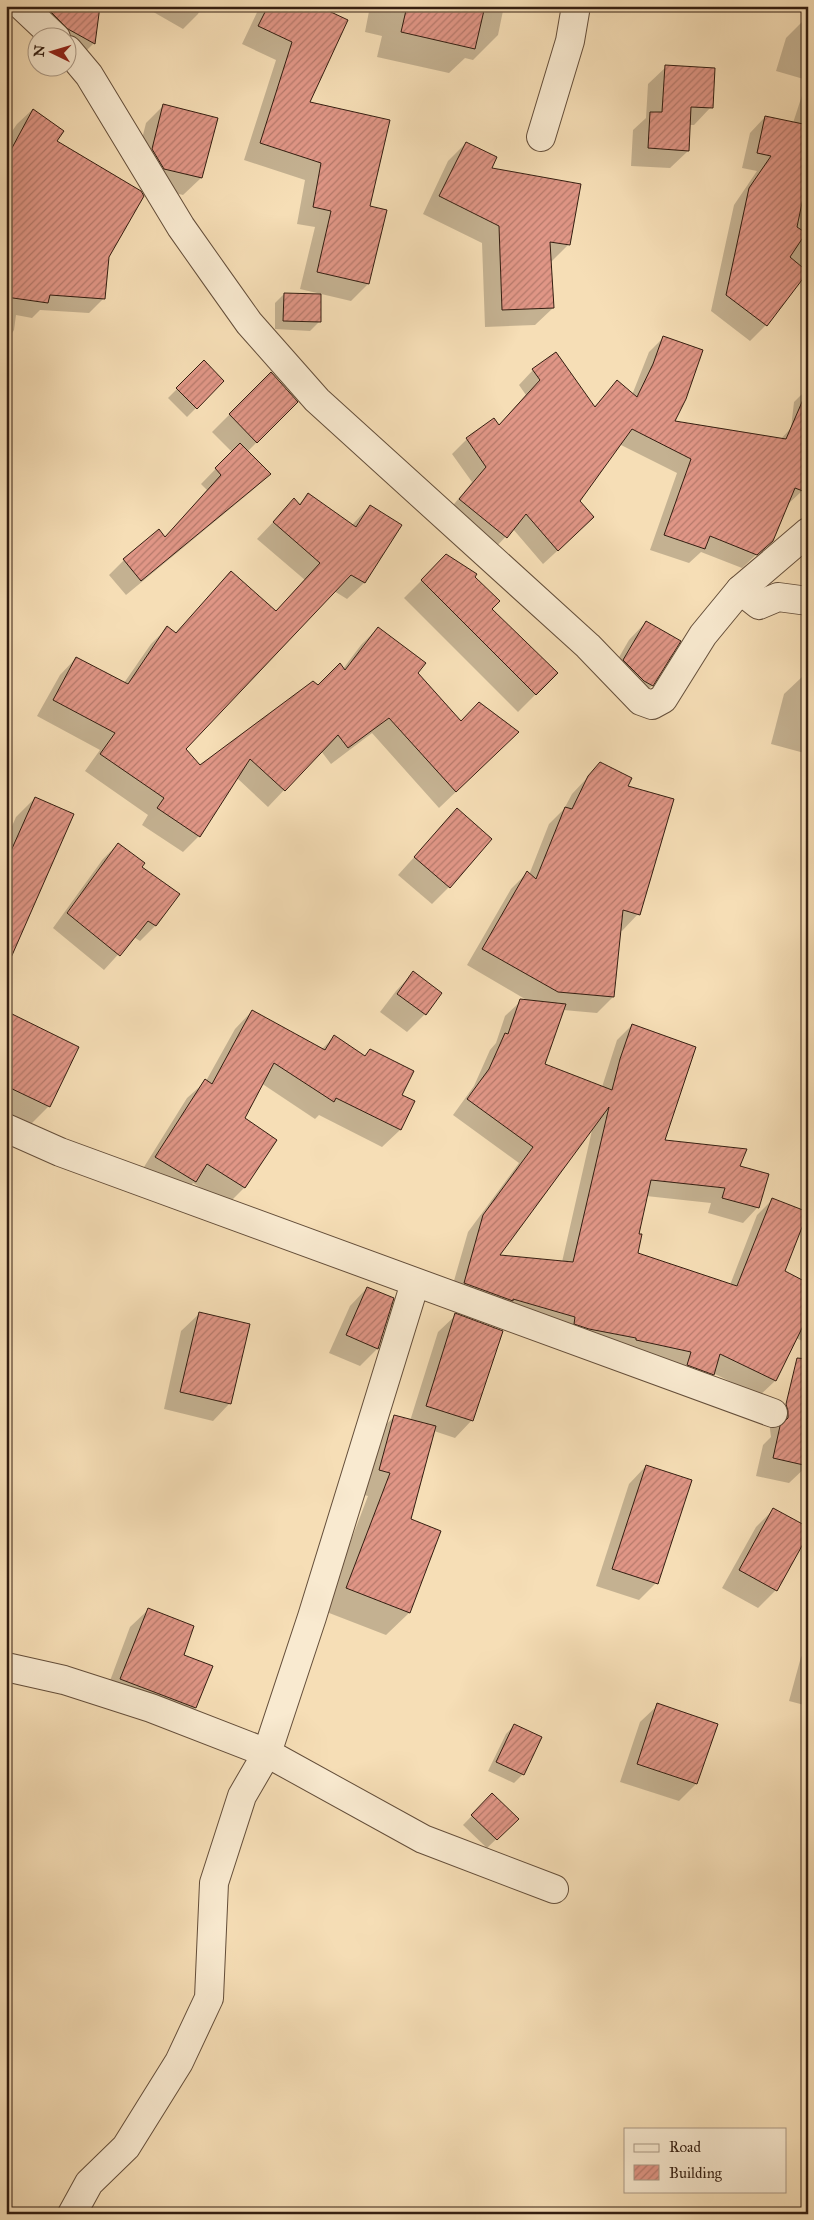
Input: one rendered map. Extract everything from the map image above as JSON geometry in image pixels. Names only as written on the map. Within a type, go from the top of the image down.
[{"type":"street","points":[[22,6],[45,28]]},
{"type":"street","points":[[541,137],[570,42],[576,6]]},
{"type":"street","points":[[78,62],[89,75],[180,227],[249,322],[317,400],[588,646],[641,701],[652,705],[663,699],[704,635],[740,590],[808,532]]},
{"type":"street","points":[[740,590],[759,605],[778,597],[808,601]]},
{"type":"street","points":[[6,1128],[60,1152],[773,1413]]},
{"type":"street","points":[[72,2214],[89,2183],[126,2147],[179,2062],[209,1998],[214,1884],[242,1796],[267,1753],[315,1608],[415,1283]]},
{"type":"street","points":[[6,1667],[64,1680],[151,1708],[267,1753],[424,1839],[554,1890]]},
{"type":"building","points":[[45,6],[100,6],[95,44],[78,35],[78,28],[67,28]]},
{"type":"building","points":[[268,6],[318,6],[348,20],[310,102],[390,120],[370,206],[387,210],[369,284],[317,272],[331,211],[313,207],[321,163],[260,143],[292,42],[258,26]]},
{"type":"building","points":[[407,6],[485,6],[475,49],[401,32]]},
{"type":"building","points":[[665,65],[715,68],[713,108],[691,107],[689,151],[648,148],[650,112],[662,112]]},
{"type":"building","points":[[163,104],[218,118],[202,178],[164,169],[152,149]]},
{"type":"building","points":[[33,109],[64,131],[57,141],[141,191],[144,196],[109,257],[105,299],[50,295],[48,303],[6,297],[6,159]]},
{"type":"building","points":[[765,116],[808,125],[808,174],[797,227],[806,233],[790,257],[808,272],[767,326],[726,295],[749,188],[771,156],[757,153]]},
{"type":"building","points":[[466,142],[497,157],[492,168],[581,184],[570,245],[550,242],[554,308],[502,310],[499,226],[439,196]]},
{"type":"building","points":[[284,293],[321,294],[321,322],[283,321]]},
{"type":"building","points":[[663,336],[703,350],[686,399],[675,421],[786,439],[808,388],[808,493],[795,488],[773,541],[757,555],[710,536],[705,549],[664,535],[691,459],[632,429],[580,501],[594,517],[558,551],[526,514],[507,538],[459,499],[486,467],[466,438],[494,418],[499,425],[540,380],[532,369],[556,352],[595,407],[617,380],[637,397],[653,364]]},
{"type":"building","points":[[204,360],[224,381],[197,409],[176,388]]},
{"type":"building","points":[[271,372],[298,402],[257,443],[229,414]]},
{"type":"building","points":[[240,443],[271,474],[141,581],[123,559],[159,529],[165,537],[221,475],[215,468]]},
{"type":"building","points":[[308,493],[356,527],[370,505],[402,525],[365,583],[351,575],[186,749],[200,765],[313,681],[318,685],[340,663],[345,670],[378,627],[426,663],[418,673],[461,721],[479,702],[519,732],[456,792],[389,718],[348,748],[338,735],[285,791],[250,759],[200,837],[157,808],[164,798],[100,754],[115,733],[53,700],[76,657],[128,684],[167,626],[176,633],[231,571],[276,611],[320,563],[273,522],[294,498],[300,505]]},
{"type":"building","points":[[446,554],[477,574],[475,577],[500,601],[492,609],[558,673],[536,695],[421,580]]},
{"type":"building","points":[[646,621],[681,641],[653,686],[644,681],[623,660]]},
{"type":"building","points":[[600,762],[632,778],[628,786],[674,799],[640,915],[623,910],[614,997],[558,992],[482,949],[527,871],[536,879],[565,807],[572,809],[588,776]]},
{"type":"building","points":[[35,797],[74,814],[6,969],[6,862]]},
{"type":"building","points":[[457,808],[492,839],[450,888],[414,857]]},
{"type":"building","points":[[118,843],[145,863],[142,867],[180,894],[156,926],[148,921],[120,956],[67,913]]},
{"type":"building","points":[[413,971],[442,993],[426,1015],[397,994]]},
{"type":"building","points":[[520,999],[566,1004],[545,1064],[612,1090],[632,1024],[696,1047],[665,1140],[747,1149],[740,1166],[769,1174],[759,1208],[722,1198],[725,1188],[651,1180],[639,1234],[642,1234],[638,1253],[737,1286],[772,1198],[808,1212],[785,1271],[808,1283],[808,1316],[776,1381],[720,1354],[714,1375],[687,1365],[691,1352],[636,1340],[636,1338],[589,1329],[574,1324],[575,1317],[513,1299],[513,1301],[464,1283],[483,1215],[533,1147],[467,1099],[489,1069],[505,1033],[508,1034]],"holes":[[[609,1107],[573,1262],[500,1255]]]},
{"type":"building","points":[[252,1010],[325,1050],[334,1035],[365,1056],[370,1049],[414,1071],[402,1095],[415,1101],[401,1130],[336,1098],[334,1102],[274,1063],[245,1118],[277,1140],[245,1188],[207,1164],[196,1182],[155,1157],[205,1079],[212,1084]]},
{"type":"building","points":[[6,1011],[79,1047],[50,1107],[6,1086]]},
{"type":"building","points":[[367,1287],[394,1298],[378,1349],[346,1335]]},
{"type":"building","points":[[199,1312],[250,1324],[231,1404],[180,1392]]},
{"type":"building","points":[[455,1313],[503,1331],[473,1421],[426,1406]]},
{"type":"building","points":[[797,1358],[808,1359],[808,1466],[773,1458],[780,1426],[788,1418],[786,1404]]},
{"type":"building","points":[[394,1415],[436,1426],[411,1519],[441,1531],[410,1613],[346,1588],[390,1473],[379,1470]]},
{"type":"building","points":[[646,1465],[692,1480],[658,1584],[612,1569]]},
{"type":"building","points":[[773,1508],[808,1527],[808,1535],[777,1591],[739,1570]]},
{"type":"building","points":[[148,1608],[194,1626],[184,1655],[213,1666],[196,1708],[120,1679]]},
{"type":"building","points":[[657,1703],[718,1724],[697,1784],[637,1764]]},
{"type":"building","points":[[514,1724],[542,1737],[524,1775],[496,1762]]},
{"type":"building","points":[[492,1793],[519,1819],[497,1840],[471,1815]]}]
